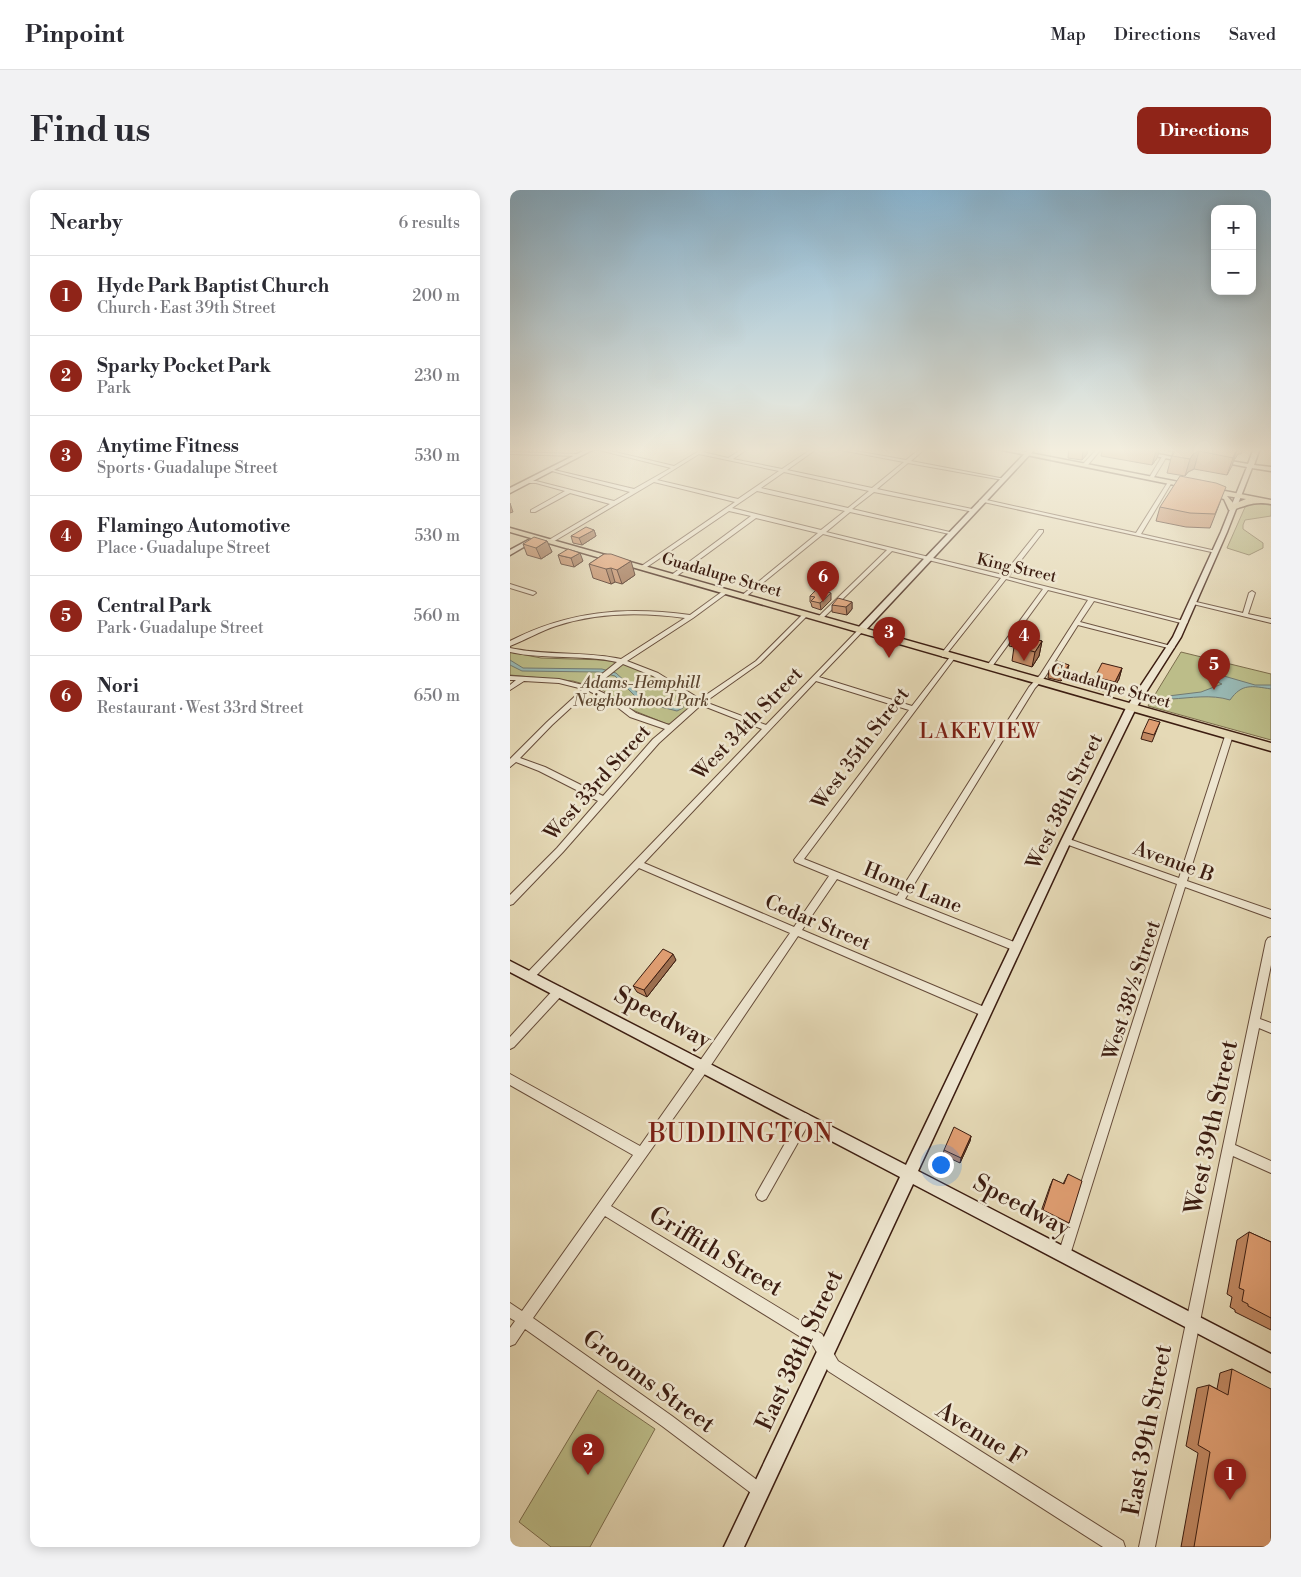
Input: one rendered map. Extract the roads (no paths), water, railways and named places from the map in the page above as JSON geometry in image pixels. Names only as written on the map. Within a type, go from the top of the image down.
[{"type":"main road","name":"Guadalupe Street","points":[[510,530],[1271,747]]},
{"type":"street","points":[[549,542],[600,511]]},
{"type":"street","points":[[642,568],[725,511]]},
{"type":"street","name":"King Street","points":[[737,511],[891,549],[927,560],[1184,622]]},
{"type":"street","points":[[743,597],[847,511]]},
{"type":"street","points":[[855,511],[952,534]]},
{"type":"street","points":[[1029,511],[1214,552]]},
{"type":"street","points":[[1138,535],[1152,511]]},
{"type":"street","name":"West 38th Street","points":[[910,1174],[985,1012],[1131,708],[1172,647],[1231,511]]},
{"type":"street","name":"West 34th Street","points":[[530,976],[972,512]]},
{"type":"street","points":[[672,577],[756,516]]},
{"type":"street","name":"West 35th Street","points":[[798,860],[913,709],[948,656],[1041,531]]},
{"type":"street","points":[[510,553],[536,538]]},
{"type":"street","points":[[819,619],[891,549]]},
{"type":"street","points":[[510,586],[533,594]]},
{"type":"street","points":[[989,668],[1046,588]]},
{"type":"street","points":[[603,800],[542,770],[512,761],[557,715],[587,688],[610,670],[691,617],[725,592]]},
{"type":"street","points":[[1245,615],[1252,593]]},
{"type":"street","points":[[899,900],[1032,687],[1038,681],[1092,599]]},
{"type":"street","points":[[1192,603],[1271,621]]},
{"type":"street","points":[[510,644],[550,625],[595,615],[650,612],[691,617]]},
{"type":"street","name":"West 33rd Street","points":[[510,901],[560,850],[669,728],[692,708],[758,662],[805,615]]},
{"type":"street","points":[[1077,623],[1172,647]]},
{"type":"street","points":[[510,650],[546,656],[597,657],[623,661],[656,673],[701,702],[767,728]]},
{"type":"street","points":[[510,678],[559,681],[587,688],[614,701],[633,715],[669,728]]},
{"type":"street","points":[[814,678],[913,709]]},
{"type":"street","points":[[510,688],[522,680]]},
{"type":"street","name":"West 38½ Street","points":[[1064,1255],[1229,735]]},
{"type":"street","name":"Avenue B","points":[[1066,842],[1271,914]]},
{"type":"street","name":"Home Lane","points":[[798,860],[1016,947]]},
{"type":"street","name":"Cedar Street","points":[[638,864],[985,1012]]},
{"type":"street","points":[[510,1339],[703,1067],[835,875]]},
{"type":"street","name":"West 39th Street","points":[[1191,1321],[1229,1148],[1271,941]]},
{"type":"street","name":"Speedway","points":[[510,966],[1271,1363]]},
{"type":"street","points":[[510,1044],[559,991]]},
{"type":"street","points":[[1255,1022],[1271,1028]]},
{"type":"street","points":[[510,1079],[642,1154]]},
{"type":"street","points":[[762,1195],[805,1119]]},
{"type":"street","points":[[1229,1148],[1271,1167]]},
{"type":"street","name":"East 38th Street","points":[[734,1547],[910,1174]]},
{"type":"street","name":"Griffith Street","points":[[603,1208],[817,1339],[825,1354]]},
{"type":"street","name":"Grooms Street","points":[[510,1310],[667,1421],[760,1491]]},
{"type":"street","name":"East 39th Street","points":[[1146,1547],[1191,1321]]},
{"type":"street","name":"Avenue F","points":[[825,1354],[836,1368],[1117,1547]]},
{"type":"water","points":[[510,660],[523,668],[602,669],[616,673],[639,694],[649,699],[683,706],[683,708],[677,711],[639,700],[615,676],[599,672],[522,671],[510,665]]},
{"type":"water","points":[[1206,674],[1217,674],[1255,685],[1271,685],[1271,689],[1258,687],[1243,688],[1230,700],[1208,697],[1171,699],[1168,696],[1201,692],[1222,684],[1206,677]]},
{"type":"place","name":"Nori","points":[[823,602]]},
{"type":"place","name":"Anytime Fitness","points":[[889,658]]},
{"type":"place","name":"Flamingo Automotive","points":[[1024,661]]},
{"type":"place","name":"Central Park","points":[[1214,690]]},
{"type":"place","name":"Sparky Pocket Park","points":[[588,1475]]},
{"type":"place","name":"Hyde Park Baptist Church","points":[[1230,1500]]},
{"type":"district","name":"LAKEVIEW","points":[[980,731]]},
{"type":"district","name":"BUDDINGTON","points":[[741,1133]]},
{"type":"park label","name":"Adams-Hemphill Neighborhood Park","points":[[641,691]]}]
